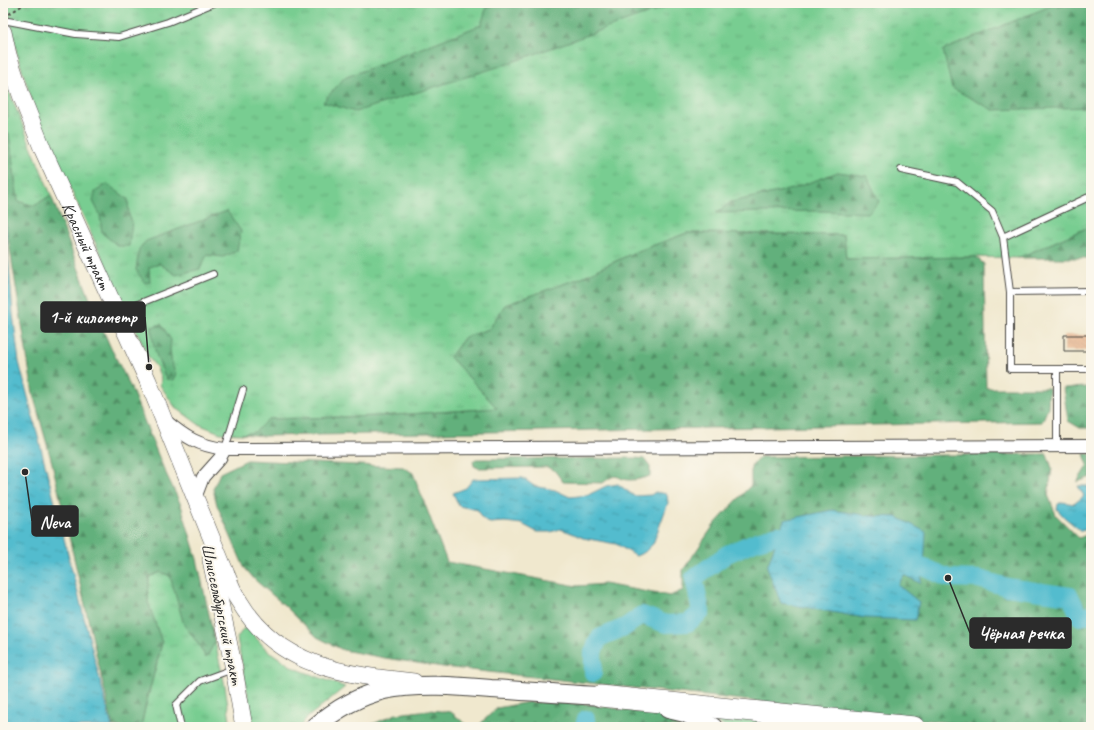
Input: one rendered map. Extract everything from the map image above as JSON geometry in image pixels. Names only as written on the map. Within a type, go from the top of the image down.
[{"type":"highway","points":[[600,696],[914,727]]},
{"type":"main road","name":"Красный тракт","points":[[3,32],[8,55],[21,95],[43,150],[118,312],[165,421],[196,500]]},
{"type":"main road","name":"Шлиссельбургский тракт","points":[[196,500],[217,584],[244,727]]},
{"type":"main road","points":[[196,500],[238,601],[262,631],[288,652],[309,662],[346,673],[371,678],[454,686],[600,696],[685,713],[713,727]]},
{"type":"main road","points":[[315,727],[344,706],[365,696],[384,690],[403,687],[454,686]]},
{"type":"street","points":[[165,421],[184,436],[214,448],[225,449],[1091,446]]},
{"type":"street","points":[[196,500],[203,477],[220,458],[225,449]]},
{"type":"lane","points":[[3,19],[76,34],[119,37],[168,22],[214,3]]},
{"type":"lane","points":[[901,170],[957,182],[992,212],[1003,237],[1010,292],[1010,369],[1091,369]]},
{"type":"lane","points":[[1003,237],[1091,196]]},
{"type":"lane","points":[[118,312],[213,274]]},
{"type":"lane","points":[[1010,292],[1091,291]]},
{"type":"lane","points":[[1057,369],[1058,447]]},
{"type":"lane","points":[[225,449],[243,390]]},
{"type":"lane","points":[[181,727],[176,705],[200,681],[234,669]]},
{"type":"path","points":[[3,19],[26,3]]},
{"type":"green space","points":[[7,3],[1091,3],[1091,226],[1018,258],[976,257],[846,259],[844,235],[687,233],[633,253],[580,278],[505,305],[489,329],[465,337],[450,357],[497,408],[381,416],[268,419],[255,432],[242,434],[220,433],[198,424],[175,407],[160,385],[161,379],[157,368],[149,358],[37,117],[17,54]]},
{"type":"green space","points":[[488,3],[677,3],[504,65],[355,112],[323,102],[344,78],[481,25]]},
{"type":"green space","points":[[1051,3],[1091,3],[1091,107],[993,110],[952,88],[943,50],[1048,7]]},
{"type":"green space","points":[[3,63],[8,89],[51,195],[34,206],[18,201],[9,135],[3,134]]},
{"type":"green space","points":[[3,78],[7,95],[8,117],[3,116]]},
{"type":"green space","points":[[3,133],[9,134],[18,201],[34,206],[51,195],[91,302],[110,346],[131,388],[163,467],[181,505],[197,559],[215,642],[206,658],[199,645],[184,625],[170,576],[161,572],[149,577],[148,602],[162,643],[141,727],[113,727],[52,463],[33,394],[5,218],[3,214]]},
{"type":"green space","points":[[838,172],[867,176],[879,202],[868,213],[820,211],[716,213],[731,202],[792,189]]},
{"type":"green space","points":[[107,184],[128,199],[129,215],[132,222],[129,246],[118,246],[102,233],[100,215],[93,201],[95,192]]},
{"type":"green space","points":[[227,211],[241,231],[237,251],[223,257],[207,255],[200,269],[176,275],[160,264],[149,267],[150,282],[145,283],[136,270],[139,249],[146,241]]},
{"type":"green space","points":[[1091,226],[1091,258],[1018,258]]},
{"type":"green space","points":[[687,233],[844,235],[846,259],[976,257],[984,264],[986,388],[1049,388],[1048,408],[1042,422],[264,436],[242,434],[255,432],[268,419],[381,416],[497,408],[450,357],[465,337],[489,329],[505,305],[580,278],[633,253]]},
{"type":"green space","points":[[161,324],[171,340],[170,350],[172,365],[176,374],[173,380],[166,379],[154,348],[152,327]]},
{"type":"green space","points":[[1091,387],[1091,428],[1080,428],[1068,421],[1063,388]]},
{"type":"green space","points":[[1047,454],[1052,468],[1048,495],[1056,515],[1079,538],[1091,533],[1091,565],[1086,568],[1091,574],[1091,727],[976,727],[971,725],[443,667],[343,650],[317,637],[284,605],[255,580],[244,567],[217,505],[213,489],[220,473],[247,460],[403,467],[413,473],[447,562],[577,586],[604,584],[670,596],[683,590],[683,570],[714,525],[751,485],[751,466],[760,457]],"holes":[[[871,516],[897,517],[920,583],[904,575],[898,585],[865,618],[841,613]]]},
{"type":"green space","points":[[1084,454],[1091,454],[1091,477],[1077,482],[1088,465]]},
{"type":"green space","points":[[476,459],[644,459],[650,467],[650,476],[625,480],[615,476],[603,483],[563,482],[555,471],[547,467],[478,468],[474,466],[473,461]]},
{"type":"green space","points":[[161,572],[170,576],[206,658],[215,642],[225,686],[231,727],[141,727],[162,643],[148,602],[149,577]]},
{"type":"green space","points":[[244,628],[249,630],[267,650],[294,668],[345,687],[308,717],[300,727],[254,727],[237,638]]},
{"type":"green space","points":[[529,702],[589,704],[655,715],[691,727],[366,727],[396,714],[429,710],[451,712],[467,725],[478,726],[497,708]]},
{"type":"green space","points":[[707,714],[846,727],[724,727]]},
{"type":"water","points":[[3,214],[5,218],[13,314],[19,362],[112,727],[3,727]]},
{"type":"water","points":[[523,478],[534,486],[555,490],[570,497],[588,495],[606,486],[618,484],[634,496],[651,495],[655,492],[667,494],[668,503],[653,544],[645,552],[636,556],[616,544],[583,538],[560,529],[551,532],[537,532],[522,524],[505,522],[490,523],[485,521],[480,516],[478,510],[459,506],[453,493],[466,488],[473,479]]},
{"type":"water","points":[[1078,486],[1091,486],[1091,527],[1081,531],[1057,509],[1058,504],[1062,502],[1074,504],[1084,496]]},
{"type":"water","points":[[832,510],[871,516],[897,517],[926,532],[924,567],[920,583],[904,575],[898,585],[919,602],[915,620],[865,618],[781,603],[767,567],[784,520]]},
{"type":"building","points":[[1064,335],[1091,335],[1091,351],[1064,351]]},
{"type":"waterway","points":[[593,673],[593,652],[599,638],[625,627],[642,615],[666,624],[688,623],[701,612],[694,578],[727,554],[757,541],[778,535],[803,539]]},
{"type":"waterway","points":[[902,560],[924,567],[948,578],[979,579],[1007,587],[1070,596],[1080,617],[1091,614]]},
{"type":"waterway","points":[[584,727],[586,719]]},
{"type":"place","name":"1-й километр","points":[[149,367]]},
{"type":"place","name":"Neva","points":[[25,472]]},
{"type":"place","name":"Чёрная речка","points":[[948,578]]}]
